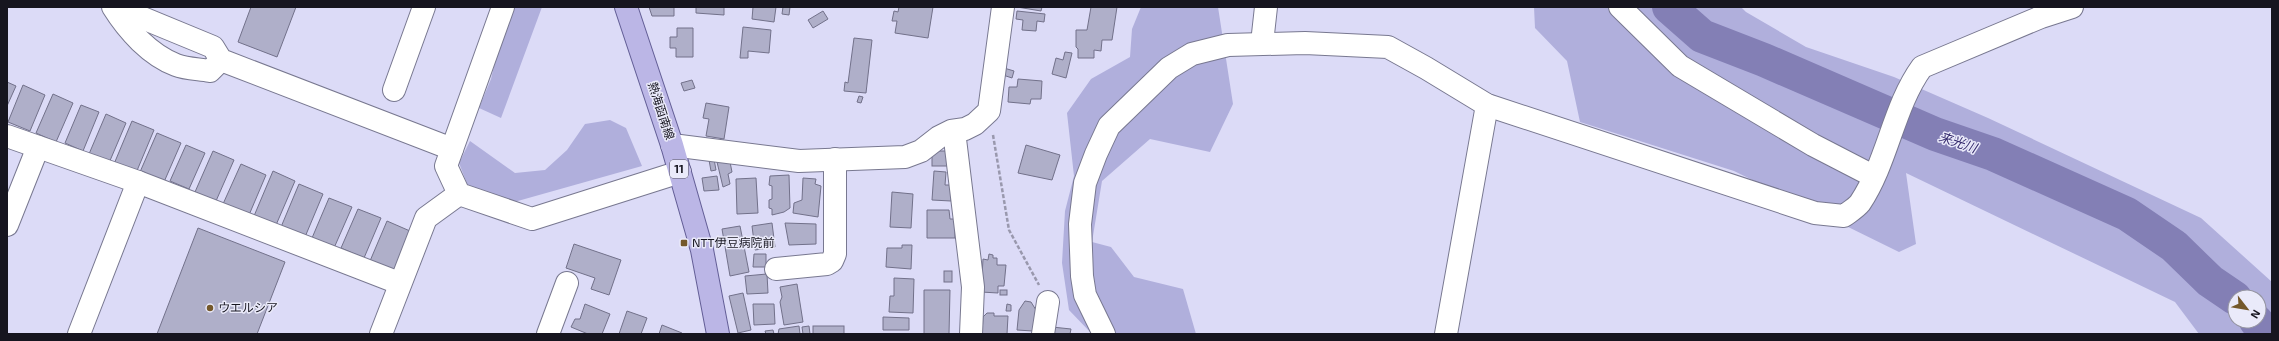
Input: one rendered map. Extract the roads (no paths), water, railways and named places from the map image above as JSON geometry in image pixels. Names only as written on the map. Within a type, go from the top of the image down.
[{"type":"main road","name":"熱海函南線","points":[[626,7],[672,145],[702,250],[718,334]]},
{"type":"street","points":[[114,7],[119,17],[150,50],[177,65],[210,71],[221,60]]},
{"type":"street","points":[[114,7],[213,48],[221,60],[452,149]]},
{"type":"street","points":[[394,90],[424,7]]},
{"type":"street","points":[[503,7],[446,166],[459,194],[532,219],[680,172]]},
{"type":"street","points":[[672,145],[799,161],[905,157],[921,151],[939,137],[954,131],[965,129],[975,124],[989,111],[1002,7]]},
{"type":"street","points":[[1262,43],[1266,7]]},
{"type":"street","points":[[1620,7],[1680,66],[1813,145],[1876,169]]},
{"type":"street","points":[[1104,334],[1085,295],[1082,276],[1080,224],[1085,183],[1109,126],[1169,68],[1192,54],[1228,45],[1262,43],[1388,47],[1487,105],[1815,213],[1844,216],[1859,204],[1876,169],[1911,82],[1922,66],[2039,12],[2072,7]]},
{"type":"street","points":[[1446,334],[1487,105]]},
{"type":"street","points":[[954,131],[973,288],[971,334]]},
{"type":"street","points":[[7,136],[138,182],[399,283]]},
{"type":"street","points":[[7,225],[38,147]]},
{"type":"street","points":[[776,269],[827,264],[832,261],[835,254],[835,159]]},
{"type":"street","points":[[79,334],[138,182]]},
{"type":"street","points":[[380,334],[426,218],[459,194]]},
{"type":"street","points":[[548,334],[567,283]]},
{"type":"street","points":[[1042,334],[1048,302]]},
{"type":"waterway","name":"来光川","points":[[1669,7],[1702,36],[1764,60],[1935,134],[1993,154],[2127,214],[2174,246],[2210,281],[2227,293]]},
{"type":"waterway","name":"来光川","points":[[2263,329],[2267,334]]},
{"type":"place","name":"NTT伊豆病院前","points":[[684,243]]},
{"type":"place","name":"ウエルシア","points":[[210,308]]}]
